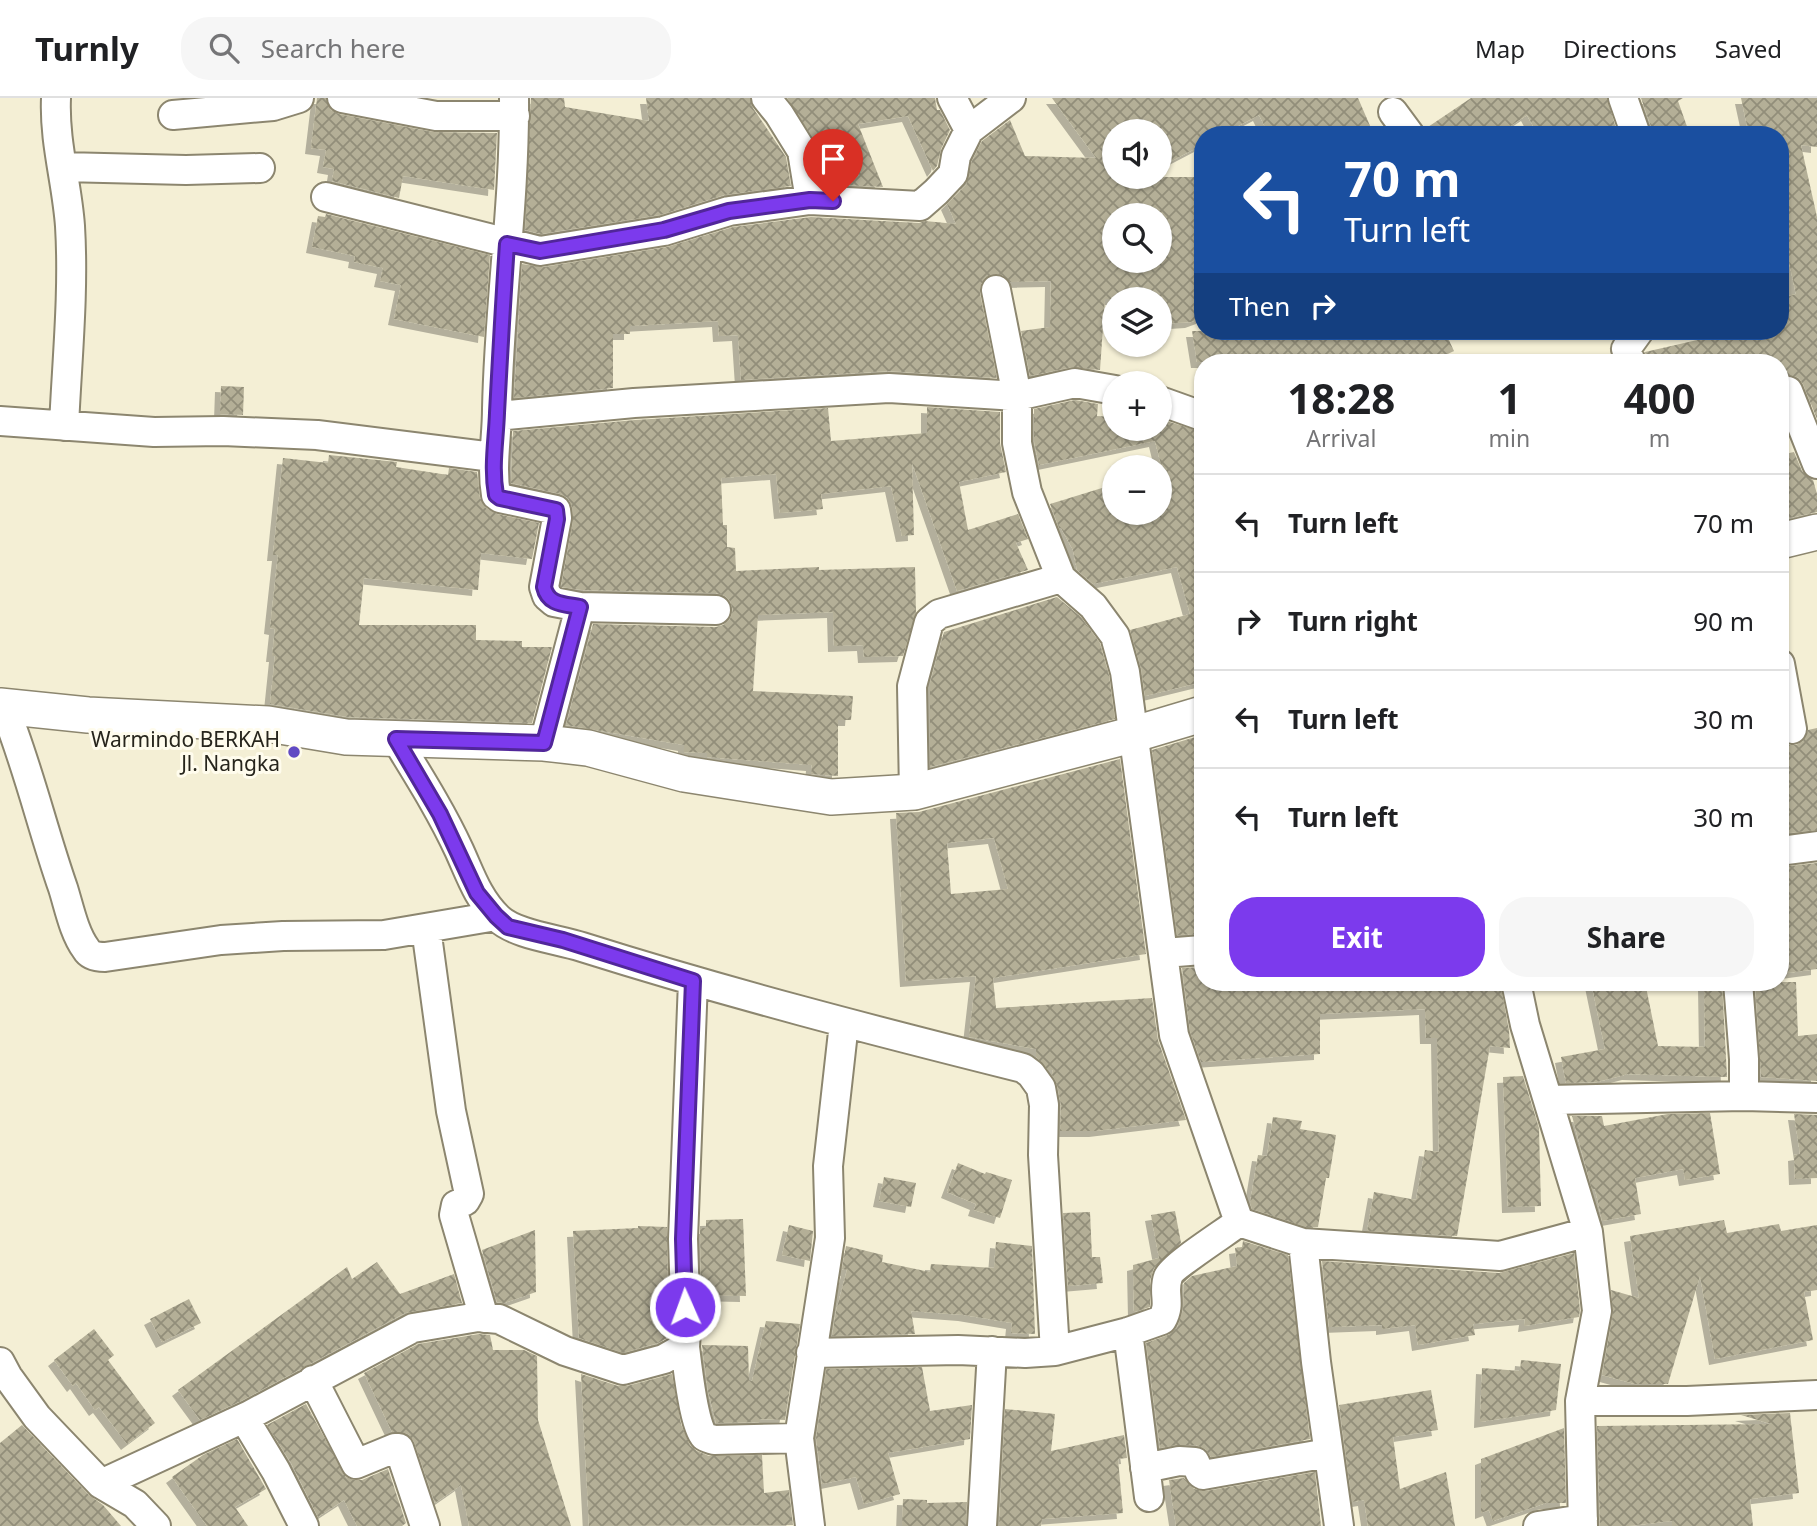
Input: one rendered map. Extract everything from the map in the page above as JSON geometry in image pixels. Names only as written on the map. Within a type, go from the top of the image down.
[{"type":"street","points":[[56,98],[57,141],[70,226],[64,426]]},
{"type":"street","points":[[173,115],[272,106],[299,98]]},
{"type":"street","points":[[342,98],[436,116],[514,107],[514,178],[498,358],[493,457],[497,496],[556,510],[557,519],[544,587],[554,602],[580,607],[716,610]]},
{"type":"street","points":[[766,98],[802,151],[810,200]]},
{"type":"street","points":[[952,98],[969,130]]},
{"type":"street","points":[[327,197],[540,251],[664,230],[729,211],[810,200],[920,206],[953,174],[956,156],[969,130],[1011,98]]},
{"type":"street","points":[[1623,98],[1633,126]]},
{"type":"street","points":[[1393,112],[1403,126]]},
{"type":"street","points":[[63,167],[186,170],[260,168]]},
{"type":"street","points":[[996,290],[1017,396],[1017,443],[1027,492],[1061,578],[1093,606],[1115,636],[1125,672],[1174,1035],[1239,1222]]},
{"type":"street","points":[[497,416],[634,403],[889,388],[1017,396],[1075,383],[1102,388]]},
{"type":"street","points":[[1789,394],[1817,464]]},
{"type":"street","points":[[1172,405],[1194,413]]},
{"type":"street","points":[[0,421],[154,432],[317,435],[493,457]]},
{"type":"street","points":[[1789,539],[1817,532]]},
{"type":"street","points":[[914,792],[912,687],[929,622],[939,614],[1061,578]]},
{"type":"street","points":[[544,743],[580,607]]},
{"type":"street","points":[[496,916],[384,935],[221,940],[104,957],[93,956],[84,947],[77,929],[23,754],[2,707],[88,715],[268,724],[346,737],[544,743],[588,748],[684,774],[831,797],[914,792],[1194,716]]},
{"type":"street","points":[[1789,709],[1793,729]]},
{"type":"street","points":[[396,739],[447,828],[477,893],[508,927],[563,940],[693,981],[844,1023],[1024,1068],[1031,1074],[1041,1088],[1044,1105],[1043,1155],[1055,1351]]},
{"type":"street","points":[[1789,850],[1817,846]]},
{"type":"street","points":[[426,928],[451,1111],[469,1194],[466,1201],[456,1205],[454,1214],[484,1318]]},
{"type":"street","points":[[1164,953],[1194,951]]},
{"type":"street","points":[[693,981],[683,1239],[685,1347],[697,1419],[702,1434],[714,1440],[799,1438]]},
{"type":"street","points":[[1518,991],[1525,1025],[1588,1232],[1597,1311],[1580,1401],[1583,1523],[1538,1526]]},
{"type":"street","points":[[1739,991],[1744,1096]]},
{"type":"street","points":[[810,1526],[799,1438],[830,1238],[828,1166],[844,1023]]},
{"type":"street","points":[[1549,1100],[1744,1096],[1817,1098]]},
{"type":"street","points":[[1239,1222],[1304,1243],[1500,1256],[1588,1232]]},
{"type":"street","points":[[811,1353],[958,1350],[1025,1353],[1055,1351],[1128,1332],[1162,1320],[1167,1310],[1168,1276],[1174,1267],[1239,1222]]},
{"type":"street","points":[[1304,1243],[1339,1526]]},
{"type":"street","points":[[101,1484],[244,1418],[413,1328],[484,1318],[499,1319],[565,1351],[622,1370],[664,1359],[685,1347]]},
{"type":"street","points":[[1128,1332],[1149,1497]]},
{"type":"street","points":[[982,1526],[992,1351]]},
{"type":"street","points":[[0,1362],[37,1417],[101,1484],[135,1504],[156,1526]]},
{"type":"street","points":[[313,1381],[356,1464],[399,1448],[425,1526]]},
{"type":"street","points":[[1580,1401],[1687,1401],[1817,1395]]},
{"type":"street","points":[[244,1418],[276,1471],[304,1526]]},
{"type":"street","points":[[1145,1468],[1188,1460],[1195,1462],[1203,1475],[1328,1453]]},
{"type":"building","points":[[317,98],[326,98],[331,110],[339,114],[433,132],[497,133],[494,190],[403,176],[399,198],[332,181],[334,169],[323,167],[326,150],[311,148]]},
{"type":"building","points":[[531,98],[564,98],[565,107],[649,121],[646,98],[750,98],[753,108],[786,157],[791,186],[724,195],[660,215],[541,234],[525,230]]},
{"type":"building","points":[[787,98],[935,98],[937,110],[940,110],[950,130],[933,171],[908,116],[858,124],[883,187],[824,184],[816,143]]},
{"type":"building","points":[[1052,98],[1358,98],[1370,126],[1264,126],[1259,115],[1238,126],[1194,126],[1194,149],[1172,161],[1172,119],[1102,119],[1102,189],[1172,189],[1172,177],[1194,177],[1194,321],[1172,323],[1172,287],[1102,287],[1100,370],[1072,367],[1030,376],[1021,331],[1050,327],[1051,281],[1010,282],[1002,275],[993,274],[985,278],[980,293],[997,378],[888,371],[741,380],[738,335],[719,336],[718,321],[630,326],[630,334],[613,334],[613,388],[514,398],[522,264],[543,267],[667,247],[733,227],[811,217],[956,224],[947,204],[966,185],[972,161],[982,141],[1010,120],[1025,156],[1096,158]]},
{"type":"building","points":[[1471,98],[1607,98],[1615,126],[1533,126],[1527,115],[1510,126],[1429,126]]},
{"type":"building","points":[[1641,98],[1683,98],[1678,101],[1687,126],[1651,126]]},
{"type":"building","points":[[1741,98],[1817,98],[1817,147],[1801,145],[1817,217],[1817,419],[1803,384],[1799,378],[1789,375],[1789,354],[1645,354],[1697,340],[1789,340],[1789,296],[1796,294],[1789,262],[1789,126],[1747,126]]},
{"type":"building","points":[[326,214],[490,255],[484,337],[394,319],[401,285],[380,281],[383,268],[354,262],[355,256],[312,247],[318,216],[325,217]]},
{"type":"building","points":[[1192,331],[1194,340],[1449,340],[1454,351],[1448,354],[1196,354]]},
{"type":"building","points":[[221,386],[244,387],[243,415],[220,414]]},
{"type":"building","points":[[1075,400],[1098,404],[1097,416],[1102,416],[1102,441],[1155,441],[1039,465],[1034,441],[1034,409]]},
{"type":"building","points":[[927,407],[1000,412],[1000,443],[1006,472],[959,482],[968,530],[1018,514],[1028,539],[1016,543],[1028,570],[957,591],[912,463],[914,535],[902,536],[891,486],[821,494],[823,509],[780,513],[776,474],[721,478],[723,525],[727,525],[727,547],[735,548],[736,571],[819,567],[819,570],[915,567],[916,613],[903,656],[864,657],[863,645],[834,646],[833,612],[758,615],[753,691],[853,696],[851,720],[838,720],[838,776],[811,774],[812,765],[707,757],[707,753],[684,752],[684,745],[566,725],[593,624],[716,627],[730,619],[733,610],[725,596],[716,593],[582,590],[561,587],[573,521],[572,507],[568,498],[560,494],[511,483],[513,431],[828,408],[831,441],[927,433]]},
{"type":"building","points":[[1172,423],[1194,430],[1194,684],[1145,696],[1141,668],[1130,630],[1190,614],[1177,567],[1093,584],[1077,570],[1073,550],[1059,528],[1050,504],[1102,488],[1102,525],[1172,525],[1172,455],[1158,455],[1155,441],[1172,441]]},
{"type":"building","points":[[1794,452],[1802,471],[1813,480],[1817,494],[1817,512],[1789,518],[1789,453]]},
{"type":"building","points":[[329,455],[397,462],[396,467],[448,475],[449,468],[477,472],[480,498],[486,508],[497,514],[539,523],[532,559],[481,553],[478,590],[364,578],[359,625],[476,625],[476,640],[522,641],[522,647],[552,647],[532,723],[348,717],[270,704],[275,629],[270,628],[278,555],[273,555],[283,458],[328,463]]},
{"type":"building","points":[[1057,597],[1081,617],[1100,643],[1109,675],[1115,719],[930,767],[930,683],[944,632]]},
{"type":"building","points":[[1817,728],[1817,830],[1789,833],[1789,745],[1803,741],[1808,730]]},
{"type":"building","points":[[1194,737],[1194,934],[1177,935],[1152,750]]},
{"type":"building","points":[[1120,759],[1146,954],[993,978],[996,1008],[1152,998],[1158,1040],[1186,1120],[1095,1131],[1060,1131],[1061,1105],[1053,1070],[1048,1070],[1036,1057],[1036,1049],[969,1037],[976,976],[906,981],[896,813],[919,812]],"holes":[[[994,838],[1008,889],[951,894],[947,843]]]},
{"type":"building","points":[[1817,863],[1817,969],[1789,973],[1789,866]]},
{"type":"building","points":[[1194,967],[1194,991],[1502,991],[1510,1048],[1490,1046],[1457,1236],[1367,1231],[1374,1192],[1416,1200],[1425,1150],[1439,1152],[1437,1038],[1426,1038],[1425,1009],[1320,1014],[1320,1054],[1201,1062],[1190,1031],[1182,968]]},
{"type":"building","points":[[1789,982],[1796,982],[1798,1036],[1817,1034],[1817,1081],[1761,1077],[1756,991],[1789,991]]},
{"type":"building","points":[[1593,991],[1647,991],[1658,1046],[1705,1047],[1704,991],[1722,991],[1727,1077],[1628,1074],[1597,1082],[1566,1083],[1561,1057],[1605,1049]]},
{"type":"building","points":[[1523,1076],[1539,1128],[1541,1206],[1508,1207],[1503,1077]]},
{"type":"building","points":[[1710,1113],[1720,1174],[1685,1180],[1683,1169],[1635,1178],[1641,1214],[1602,1221],[1572,1116],[1602,1116],[1604,1126],[1668,1114]]},
{"type":"building","points":[[1794,1114],[1817,1115],[1817,1178],[1795,1179],[1794,1155],[1800,1154]]},
{"type":"building","points":[[1273,1117],[1302,1121],[1300,1129],[1336,1135],[1318,1227],[1306,1227],[1252,1209],[1250,1203],[1258,1155],[1267,1156]]},
{"type":"building","points":[[958,1163],[985,1174],[986,1172],[1012,1180],[1000,1218],[974,1210],[976,1204],[947,1192]]},
{"type":"building","points":[[884,1177],[916,1183],[911,1207],[879,1201]]},
{"type":"building","points":[[1175,1211],[1181,1243],[1154,1268],[1150,1281],[1150,1307],[1134,1312],[1133,1265],[1159,1258],[1151,1215]]},
{"type":"building","points":[[1090,1212],[1092,1257],[1100,1257],[1103,1283],[1068,1286],[1063,1213]]},
{"type":"building","points":[[743,1219],[746,1296],[701,1295],[700,1228],[706,1228],[706,1220]]},
{"type":"building","points":[[1724,1220],[1727,1233],[1779,1224],[1781,1231],[1817,1225],[1817,1290],[1804,1292],[1813,1340],[1715,1359],[1700,1276],[1668,1384],[1635,1384],[1602,1375],[1613,1314],[1611,1290],[1639,1298],[1630,1236]]},
{"type":"building","points":[[789,1225],[813,1231],[810,1261],[782,1255]]},
{"type":"building","points":[[638,1226],[667,1227],[669,1337],[623,1353],[579,1338],[573,1231]]},
{"type":"building","points":[[535,1230],[536,1292],[504,1303],[497,1302],[482,1250]]},
{"type":"building","points":[[1243,1241],[1288,1255],[1310,1439],[1211,1457],[1205,1449],[1196,1445],[1160,1448],[1146,1343],[1168,1335],[1177,1328],[1183,1310],[1184,1283],[1192,1276],[1237,1266],[1235,1248],[1242,1247]]},
{"type":"building","points":[[996,1242],[1032,1246],[1035,1334],[1011,1333],[1012,1323],[964,1315],[911,1311],[915,1334],[832,1336],[847,1270],[842,1269],[846,1246],[883,1255],[882,1262],[930,1272],[931,1264],[994,1268]]},
{"type":"building","points":[[1574,1253],[1579,1317],[1524,1326],[1525,1319],[1473,1324],[1475,1335],[1418,1345],[1415,1325],[1382,1329],[1382,1325],[1329,1327],[1322,1261],[1499,1273]]},
{"type":"building","points":[[377,1262],[400,1294],[454,1274],[462,1303],[405,1313],[241,1401],[200,1420],[178,1390],[347,1267],[352,1279]]},
{"type":"building","points":[[189,1299],[201,1323],[162,1342],[150,1319]]},
{"type":"building","points":[[766,1321],[800,1324],[785,1420],[716,1423],[708,1391],[702,1345],[748,1346],[749,1380],[752,1381]]},
{"type":"building","points":[[94,1329],[114,1355],[108,1360],[155,1423],[127,1444],[99,1407],[95,1410],[76,1383],[73,1386],[54,1360]]},
{"type":"building","points":[[479,1334],[490,1335],[493,1350],[524,1350],[537,1356],[538,1420],[571,1526],[469,1526],[461,1485],[435,1503],[414,1442],[408,1434],[392,1432],[364,1373],[418,1344]]},
{"type":"building","points":[[1521,1360],[1561,1364],[1556,1410],[1480,1422],[1482,1368],[1520,1371]]},
{"type":"building","points":[[922,1367],[930,1411],[972,1405],[970,1439],[888,1453],[900,1494],[864,1504],[856,1477],[822,1484],[816,1438],[826,1369]]},
{"type":"building","points":[[581,1374],[618,1386],[627,1386],[672,1374],[681,1424],[690,1445],[709,1456],[762,1455],[764,1493],[789,1490],[793,1525],[589,1526]]},
{"type":"building","points":[[1431,1390],[1438,1430],[1393,1437],[1400,1489],[1446,1472],[1455,1526],[1368,1526],[1364,1500],[1352,1502],[1339,1405]]},
{"type":"building","points":[[306,1404],[346,1477],[362,1480],[388,1469],[406,1523],[402,1526],[357,1526],[344,1500],[318,1517],[291,1463],[267,1425]]},
{"type":"building","points":[[1005,1409],[1055,1414],[1051,1451],[1124,1435],[1127,1458],[1118,1459],[1123,1513],[1042,1519],[1041,1526],[999,1526]]},
{"type":"building","points":[[1790,1413],[1799,1493],[1750,1499],[1753,1526],[1672,1526],[1672,1521],[1600,1526],[1597,1426],[1771,1424],[1741,1415]]},
{"type":"building","points":[[22,1425],[121,1526],[0,1526],[0,1443]]},
{"type":"building","points":[[1564,1428],[1566,1503],[1546,1503],[1493,1521],[1489,1510],[1481,1513],[1481,1459]]},
{"type":"building","points":[[237,1439],[266,1489],[235,1507],[248,1526],[207,1526],[172,1477],[203,1455]]},
{"type":"building","points":[[1315,1472],[1321,1526],[1176,1526],[1169,1480],[1184,1478],[1194,1489],[1206,1491]]},
{"type":"building","points":[[903,1499],[927,1500],[927,1503],[967,1502],[966,1526],[902,1526]]},
{"type":"place","name":"Warmindo BERKAH Jl. Nangka","points":[[294,752]]},
{"type":"route","points":[[685,1307],[683,1239],[693,981],[563,940],[508,927],[477,893],[459,850],[396,739],[544,743],[580,607],[554,602],[545,592],[557,519],[556,510],[496,495],[493,457],[507,244],[540,251],[664,230],[729,211],[810,200],[833,201]]}]
